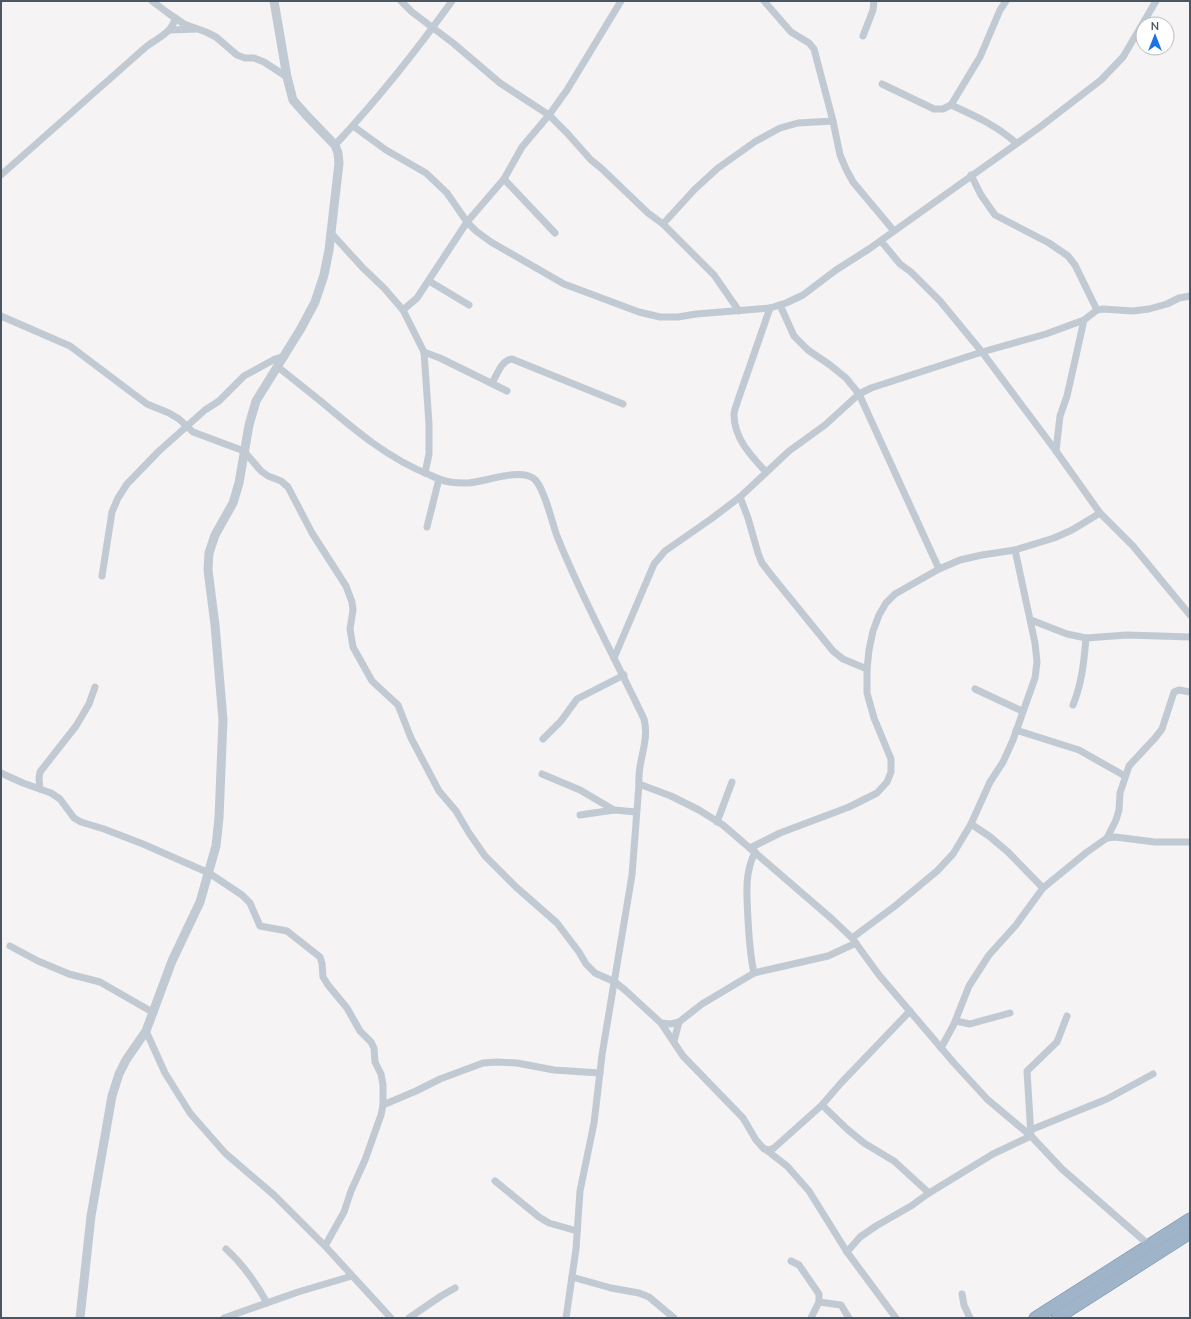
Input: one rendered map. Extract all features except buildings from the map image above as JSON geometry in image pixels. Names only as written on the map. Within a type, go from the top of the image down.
[{"type":"highway","points":[[1035,1318],[1190,1219]]},
{"type":"highway","points":[[1058,1318],[1190,1234]]},
{"type":"street","points":[[152,1],[184,24],[206,32],[216,38],[237,55],[244,58],[254,58],[264,62],[287,77]]},
{"type":"street","points":[[80,1318],[91,1216],[112,1096],[119,1074],[126,1060],[146,1031],[154,1013],[172,961],[200,902],[216,846],[219,818],[223,720],[215,625],[208,570],[209,553],[215,535],[233,503],[239,483],[249,425],[256,401],[285,356],[315,302],[324,275],[332,234],[339,163],[338,153],[335,145],[294,100],[287,77],[274,1]]},
{"type":"street","points":[[401,1],[432,29],[453,43],[500,83],[550,115],[591,160],[648,213],[663,224],[714,275],[738,311]]},
{"type":"street","points":[[335,145],[432,29],[452,1]]},
{"type":"street","points":[[403,310],[417,298],[468,222],[504,179],[522,147],[550,115],[567,90],[621,1]]},
{"type":"street","points":[[764,1],[791,32],[809,43],[814,49],[833,121],[840,155],[846,169],[853,182],[894,231]]},
{"type":"street","points":[[863,36],[873,10],[874,1]]},
{"type":"street","points":[[882,84],[934,109],[944,109],[951,105],[980,57],[1000,10],[1006,1]]},
{"type":"street","points":[[352,126],[386,150],[426,174],[447,193],[476,231],[491,242],[564,284],[639,312],[660,316],[678,316],[770,308],[803,295],[836,270],[881,241],[1101,80],[1123,58],[1156,1]]},
{"type":"street","points":[[1,176],[147,46],[170,30],[175,18]]},
{"type":"street","points":[[170,30],[198,29]]},
{"type":"street","points":[[951,105],[1004,131],[1016,143]]},
{"type":"street","points":[[663,224],[718,168],[756,141],[780,128],[798,123],[833,121]]},
{"type":"street","points":[[971,175],[981,195],[995,216],[1049,243],[1068,256],[1098,310]]},
{"type":"street","points":[[504,179],[555,233]]},
{"type":"street","points":[[332,234],[403,310],[424,352],[429,424],[429,454],[426,474]]},
{"type":"street","points":[[881,241],[900,264],[911,272],[940,301],[982,352],[1100,513],[1133,546],[1190,615]]},
{"type":"street","points":[[429,281],[469,305]]},
{"type":"street","points":[[614,658],[658,557],[740,497],[789,451],[825,425],[859,394],[883,383],[1046,334],[1084,320],[1098,310],[1133,311],[1149,309],[1167,304],[1179,298],[1190,296]]},
{"type":"street","points":[[780,305],[794,336],[808,350],[846,378],[859,394],[939,569]]},
{"type":"street","points":[[766,472],[750,456],[741,440],[736,427],[734,414],[770,308]]},
{"type":"street","points":[[1,316],[70,346],[147,404],[179,419],[193,432],[244,451],[261,471],[288,487],[312,533],[346,586],[352,602],[353,610],[350,629],[353,647],[372,681],[398,705],[411,738],[439,791],[456,811],[485,856],[516,887],[557,923],[579,952],[586,964],[595,973],[615,982],[661,1024],[683,1056],[743,1118],[756,1140],[764,1149],[787,1166],[809,1190],[847,1252],[896,1318]]},
{"type":"street","points":[[1056,451],[1060,416],[1067,396],[1084,320]]},
{"type":"street","points":[[424,352],[440,358],[507,391]]},
{"type":"street","points":[[102,576],[112,512],[118,498],[127,484],[186,426],[204,410],[219,401],[244,376],[275,359],[285,356]]},
{"type":"street","points":[[492,383],[504,362],[508,359],[512,359],[623,404]]},
{"type":"street","points":[[278,367],[352,428],[385,452],[412,468],[449,482],[469,483],[523,475],[533,477],[538,483],[558,536],[597,624],[624,675],[647,728],[638,775],[639,784],[632,875],[600,1073],[594,1123],[580,1190],[572,1277],[566,1318]]},
{"type":"street","points":[[427,527],[439,479]]},
{"type":"street","points":[[740,497],[762,563],[833,651],[843,658],[867,669]]},
{"type":"street","points":[[754,973],[750,952],[746,882],[752,850],[780,833],[849,807],[877,793],[887,782],[891,772],[891,759],[874,718],[867,693],[867,669],[873,631],[879,615],[886,603],[895,594],[939,569],[960,560],[1015,550],[1054,538],[1072,530],[1100,513]]},
{"type":"street","points":[[661,1024],[679,1022],[702,1004],[754,973],[828,956],[854,940],[937,871],[953,854],[970,824],[990,782],[1003,762],[1013,740],[1022,711],[1035,678],[1035,643],[1015,550]]},
{"type":"street","points":[[1031,620],[1067,634],[1086,638],[1127,635],[1190,637]]},
{"type":"street","points":[[1073,704],[1077,695],[1084,663],[1086,638]]},
{"type":"street","points":[[543,739],[561,721],[577,698],[624,675]]},
{"type":"street","points":[[40,789],[38,778],[40,772],[76,726],[90,704],[95,686]]},
{"type":"street","points":[[975,689],[1022,711]]},
{"type":"street","points":[[1107,838],[1118,815],[1120,793],[1129,766],[1155,738],[1162,728],[1174,692],[1179,690],[1190,692]]},
{"type":"street","points":[[1016,730],[1078,750],[1126,776]]},
{"type":"street","points":[[1,773],[51,793],[60,799],[74,818],[81,822],[144,844],[209,873],[242,895],[250,903],[260,926],[287,931],[320,957],[323,977],[347,1008],[360,1031],[371,1042],[374,1048],[376,1062],[382,1080],[383,1105],[381,1115],[365,1160],[351,1191],[344,1212],[324,1246]]},
{"type":"street","points":[[542,774],[580,790],[614,810]]},
{"type":"street","points":[[717,822],[732,782]]},
{"type":"street","points":[[639,784],[671,796],[699,810],[717,822],[832,919],[854,940],[879,975],[987,1099],[1030,1133],[1062,1169],[1149,1245]]},
{"type":"street","points":[[580,815],[614,810],[636,812]]},
{"type":"street","points":[[970,824],[989,836],[1008,852],[1043,888]]},
{"type":"street","points":[[941,1048],[956,1021],[970,986],[979,969],[989,955],[1016,925],[1043,888],[1087,852],[1107,838],[1115,837],[1156,842],[1190,842]]},
{"type":"street","points":[[10,946],[38,961],[69,974],[100,982],[154,1013]]},
{"type":"street","points":[[764,1149],[770,1150],[774,1148],[822,1105],[910,1011]]},
{"type":"street","points":[[956,1021],[970,1024],[1010,1013]]},
{"type":"street","points":[[1030,1133],[1028,1071],[1057,1042],[1066,1016]]},
{"type":"street","points":[[674,1041],[679,1022]]},
{"type":"street","points":[[146,1031],[165,1073],[190,1113],[225,1153],[274,1195],[391,1318]]},
{"type":"street","points":[[383,1105],[440,1079],[483,1063],[517,1063],[554,1070],[600,1073]]},
{"type":"street","points":[[847,1252],[860,1237],[876,1226],[911,1206],[929,1193],[993,1154],[1030,1133],[1107,1099],[1153,1074]]},
{"type":"street","points":[[822,1105],[864,1143],[894,1161],[929,1193]]},
{"type":"street","points":[[495,1181],[539,1217],[549,1223],[577,1231]]},
{"type":"street","points":[[226,1249],[245,1268],[268,1303]]},
{"type":"street","points":[[791,1261],[799,1265],[815,1286],[819,1294],[820,1302],[811,1318]]},
{"type":"street","points":[[224,1318],[352,1276]]},
{"type":"street","points":[[572,1277],[611,1288],[639,1292],[649,1297],[673,1318]]},
{"type":"street","points":[[409,1318],[440,1296],[455,1288]]},
{"type":"street","points":[[962,1294],[964,1305],[970,1318]]},
{"type":"street","points":[[820,1302],[841,1305],[849,1318]]}]
